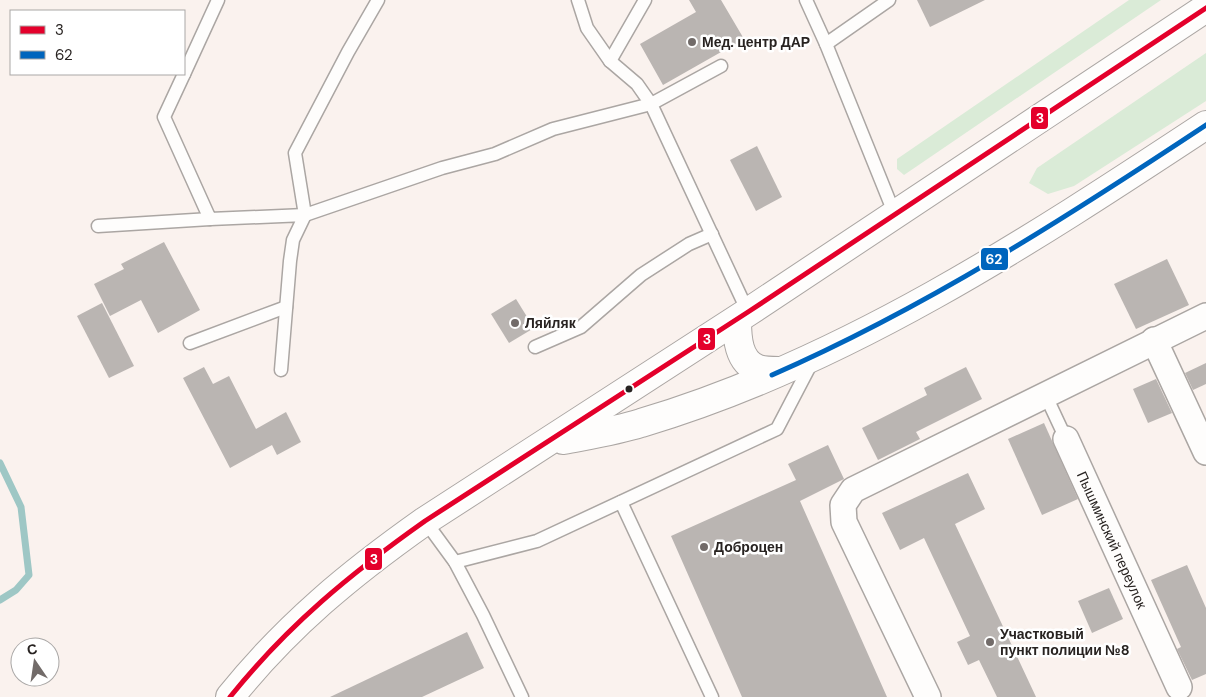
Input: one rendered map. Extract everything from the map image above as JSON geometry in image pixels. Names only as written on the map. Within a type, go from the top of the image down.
[{"type":"main road","points":[[230,697],[266,654],[307,612],[374,557],[425,521],[743,316],[1206,8]]},
{"type":"main road","points":[[547,444],[640,424],[728,394],[817,354],[949,287],[1206,125]]},
{"type":"main road","points":[[743,316],[737,341],[743,356],[757,369],[779,372]]},
{"type":"street","points":[[928,697],[844,522],[843,505],[853,490],[1206,316]]},
{"type":"street","points":[[1154,340],[1206,452]]},
{"type":"street","name":"Пышминский переулок","points":[[1066,439],[1179,687]]},
{"type":"lane","points":[[185,72],[218,0]]},
{"type":"lane","points":[[281,370],[293,240],[305,215],[295,153],[348,52],[378,0]]},
{"type":"lane","points":[[578,0],[587,28],[610,60],[637,84],[651,104],[712,234],[743,316]]},
{"type":"lane","points":[[610,60],[645,0]]},
{"type":"lane","points":[[806,0],[826,44],[895,215]]},
{"type":"lane","points":[[826,44],[889,0]]},
{"type":"lane","points":[[98,226],[305,215],[442,168],[496,154],[553,129],[651,104],[721,66]]},
{"type":"lane","points":[[184,75],[164,117],[210,219]]},
{"type":"lane","points":[[627,110],[637,84]]},
{"type":"lane","points":[[535,348],[581,327],[641,275],[689,244],[712,234]]},
{"type":"lane","points":[[190,343],[286,307]]},
{"type":"lane","points":[[455,562],[538,541],[777,429],[817,354]]},
{"type":"lane","name":"Пышминский переулок","points":[[1045,394],[1066,439]]},
{"type":"lane","points":[[621,502],[712,697]]},
{"type":"lane","points":[[425,521],[455,562],[484,615],[517,696]]},
{"type":"green space","points":[[1129,0],[1161,0],[904,175],[897,169],[897,159]]},
{"type":"green space","points":[[1206,53],[1206,101],[1074,186],[1048,194],[1029,183],[1037,168]]},
{"type":"building","name":"Мед. центр ДАР","points":[[689,0],[721,0],[744,39],[663,85],[640,44],[696,12]]},
{"type":"building","points":[[917,0],[985,0],[930,27]]},
{"type":"building","points":[[757,146],[782,197],[756,211],[730,160]]},
{"type":"building","points":[[164,242],[200,310],[158,333],[141,300],[110,316],[94,284],[124,269],[121,264]]},
{"type":"building","points":[[1167,259],[1189,305],[1136,329],[1114,284]]},
{"type":"building","points":[[516,299],[534,328],[509,343],[491,314]]},
{"type":"building","points":[[102,303],[134,366],[109,378],[77,316]]},
{"type":"building","points":[[1206,363],[1206,384],[1193,390],[1185,373]]},
{"type":"building","points":[[204,367],[213,384],[229,376],[256,429],[286,412],[301,442],[277,455],[272,445],[230,468],[183,378]]},
{"type":"building","points":[[966,367],[982,399],[916,432],[920,439],[878,460],[862,428],[927,395],[924,388]]},
{"type":"building","points":[[1156,379],[1172,413],[1148,423],[1133,389]]},
{"type":"building","points":[[1044,423],[1078,499],[1042,515],[1008,439]]},
{"type":"building","points":[[828,445],[844,479],[800,501],[887,697],[742,697],[671,536],[796,480],[788,464]]},
{"type":"building","points":[[968,473],[985,509],[955,524],[1036,697],[997,697],[979,660],[968,665],[957,642],[970,636],[924,538],[900,550],[882,513]]},
{"type":"building","points":[[1187,565],[1206,608],[1206,674],[1192,680],[1177,649],[1181,647],[1151,580]]},
{"type":"building","points":[[1109,588],[1123,619],[1092,633],[1078,601]]},
{"type":"building","points":[[467,632],[484,668],[422,697],[330,697]]},
{"type":"waterway","points":[[0,463],[21,507],[29,575],[16,590],[0,600]]},
{"type":"transit line","name":"3","points":[[230,697],[274,647],[321,602],[371,561],[425,521],[748,312],[1206,8]]},
{"type":"transit line","name":"62","points":[[772,375],[829,349],[940,291],[1048,227],[1206,125]]},
{"type":"place","name":"Мед. центр ДАР","points":[[692,42]]},
{"type":"place","name":"Ляйляк","points":[[515,323]]},
{"type":"place","name":"Доброцен","points":[[704,547]]},
{"type":"place","name":"Участковый пункт полиции №8","points":[[990,642]]}]
